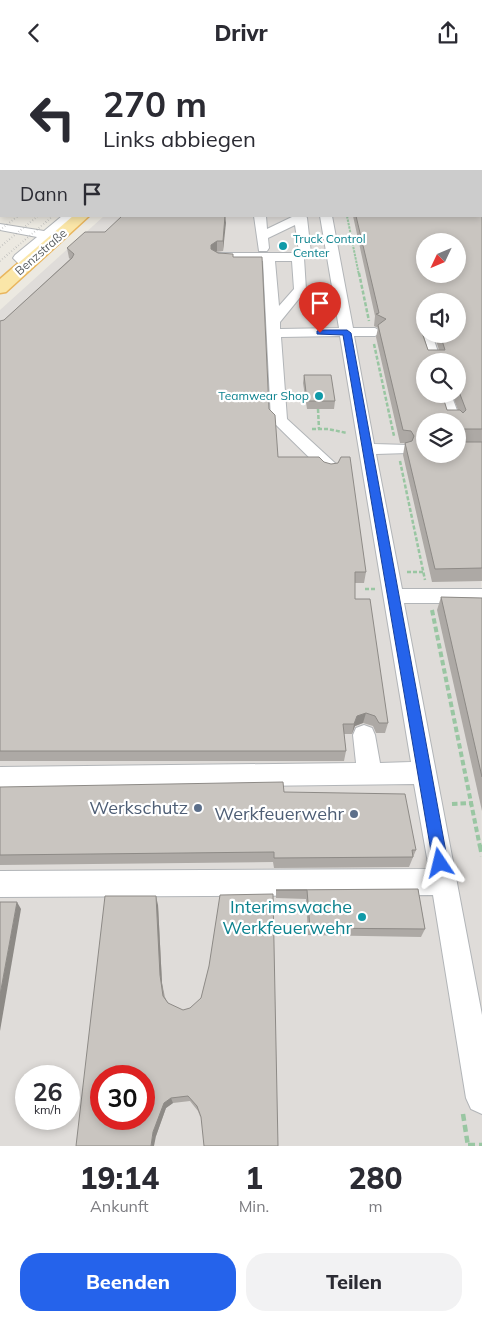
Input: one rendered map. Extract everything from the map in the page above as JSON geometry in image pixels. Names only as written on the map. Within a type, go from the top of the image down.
[{"type":"main road","name":"Benzstraße","points":[[0,288],[81,217]]},
{"type":"street","points":[[27,265],[19,258],[68,217]]},
{"type":"street","points":[[262,224],[275,217]]},
{"type":"street","points":[[262,224],[283,217]]},
{"type":"street","points":[[218,257],[265,255],[298,257],[305,253],[299,217],[262,224]]},
{"type":"street","points":[[326,217],[366,441],[384,593],[425,773],[482,1098]]},
{"type":"street","points":[[262,224],[273,327],[279,420],[330,468]]},
{"type":"street","points":[[0,227],[47,235]]},
{"type":"street","points":[[273,327],[300,289],[298,257]]},
{"type":"street","points":[[273,327],[347,333],[375,332]]},
{"type":"street","points":[[366,441],[399,449]]},
{"type":"street","points":[[384,593],[429,596],[482,596]]},
{"type":"street","points":[[364,735],[370,775]]},
{"type":"street","points":[[0,778],[425,773]]},
{"type":"street","points":[[0,884],[444,882]]},
{"type":"path","points":[[318,409],[319,429]]},
{"type":"path","points":[[293,433],[319,429],[366,441]]},
{"type":"path","points":[[399,449],[473,803],[482,857]]},
{"type":"path","points":[[365,589],[384,593]]},
{"type":"path","points":[[468,1146],[482,1145]]},
{"type":"shaded area","points":[[103,217],[481,217],[482,1146],[0,1146],[0,310]]},
{"type":"building","points":[[121,217],[225,217],[223,241],[217,241],[211,245],[211,249],[218,253],[233,254],[233,257],[262,257],[269,409],[275,415],[278,457],[319,457],[324,462],[331,464],[338,463],[341,457],[350,457],[366,572],[355,572],[355,599],[370,599],[388,723],[379,723],[375,716],[366,713],[357,716],[354,724],[343,724],[346,751],[0,751],[0,321],[4,320],[72,258],[74,254],[67,248],[85,232],[105,232]]},
{"type":"building","points":[[356,217],[482,217],[482,429],[466,429],[466,413],[463,413],[416,413],[416,463],[466,463],[466,442],[482,442],[482,568],[435,569],[405,443],[412,441],[414,436],[411,431],[403,430],[378,325],[386,319],[376,314],[379,313]]},
{"type":"building","name":"Teamwear Shop","points":[[304,375],[331,375],[335,401],[307,401]]},
{"type":"building","points":[[441,597],[482,598],[482,777]]},
{"type":"building","points":[[283,782],[284,792],[405,794],[416,850],[412,850],[413,857],[274,858],[274,852],[0,855],[0,787]]},
{"type":"building","points":[[418,889],[425,929],[310,928],[307,890],[276,890]]},
{"type":"building","points":[[273,894],[278,1146],[204,1146],[201,1117],[197,1106],[188,1096],[171,1098],[164,1103],[155,1127],[155,1065],[90,1065],[90,1130],[154,1130],[151,1146],[76,1146],[78,1130],[80,1130],[80,1112],[105,896],[156,896],[160,975],[163,996],[168,1003],[183,1010],[190,1008],[201,998],[209,966],[220,895]]},
{"type":"building","points":[[0,902],[17,902],[0,995]]},
{"type":"railway","points":[[0,230],[17,217]]},
{"type":"railway","points":[[0,247],[37,217]]},
{"type":"railway","points":[[0,261],[52,217]]},
{"type":"place","name":"Truck Control Center","points":[[283,246]]},
{"type":"place","name":"Teamwear Shop","points":[[319,396]]},
{"type":"place","name":"Werkschutz","points":[[198,808]]},
{"type":"place","name":"Werkfeuerwehr","points":[[354,814]]},
{"type":"place","name":"Interimswache Werkfeuerwehr","points":[[362,917]]},
{"type":"route","points":[[320,333],[347,333],[440,863]]}]
